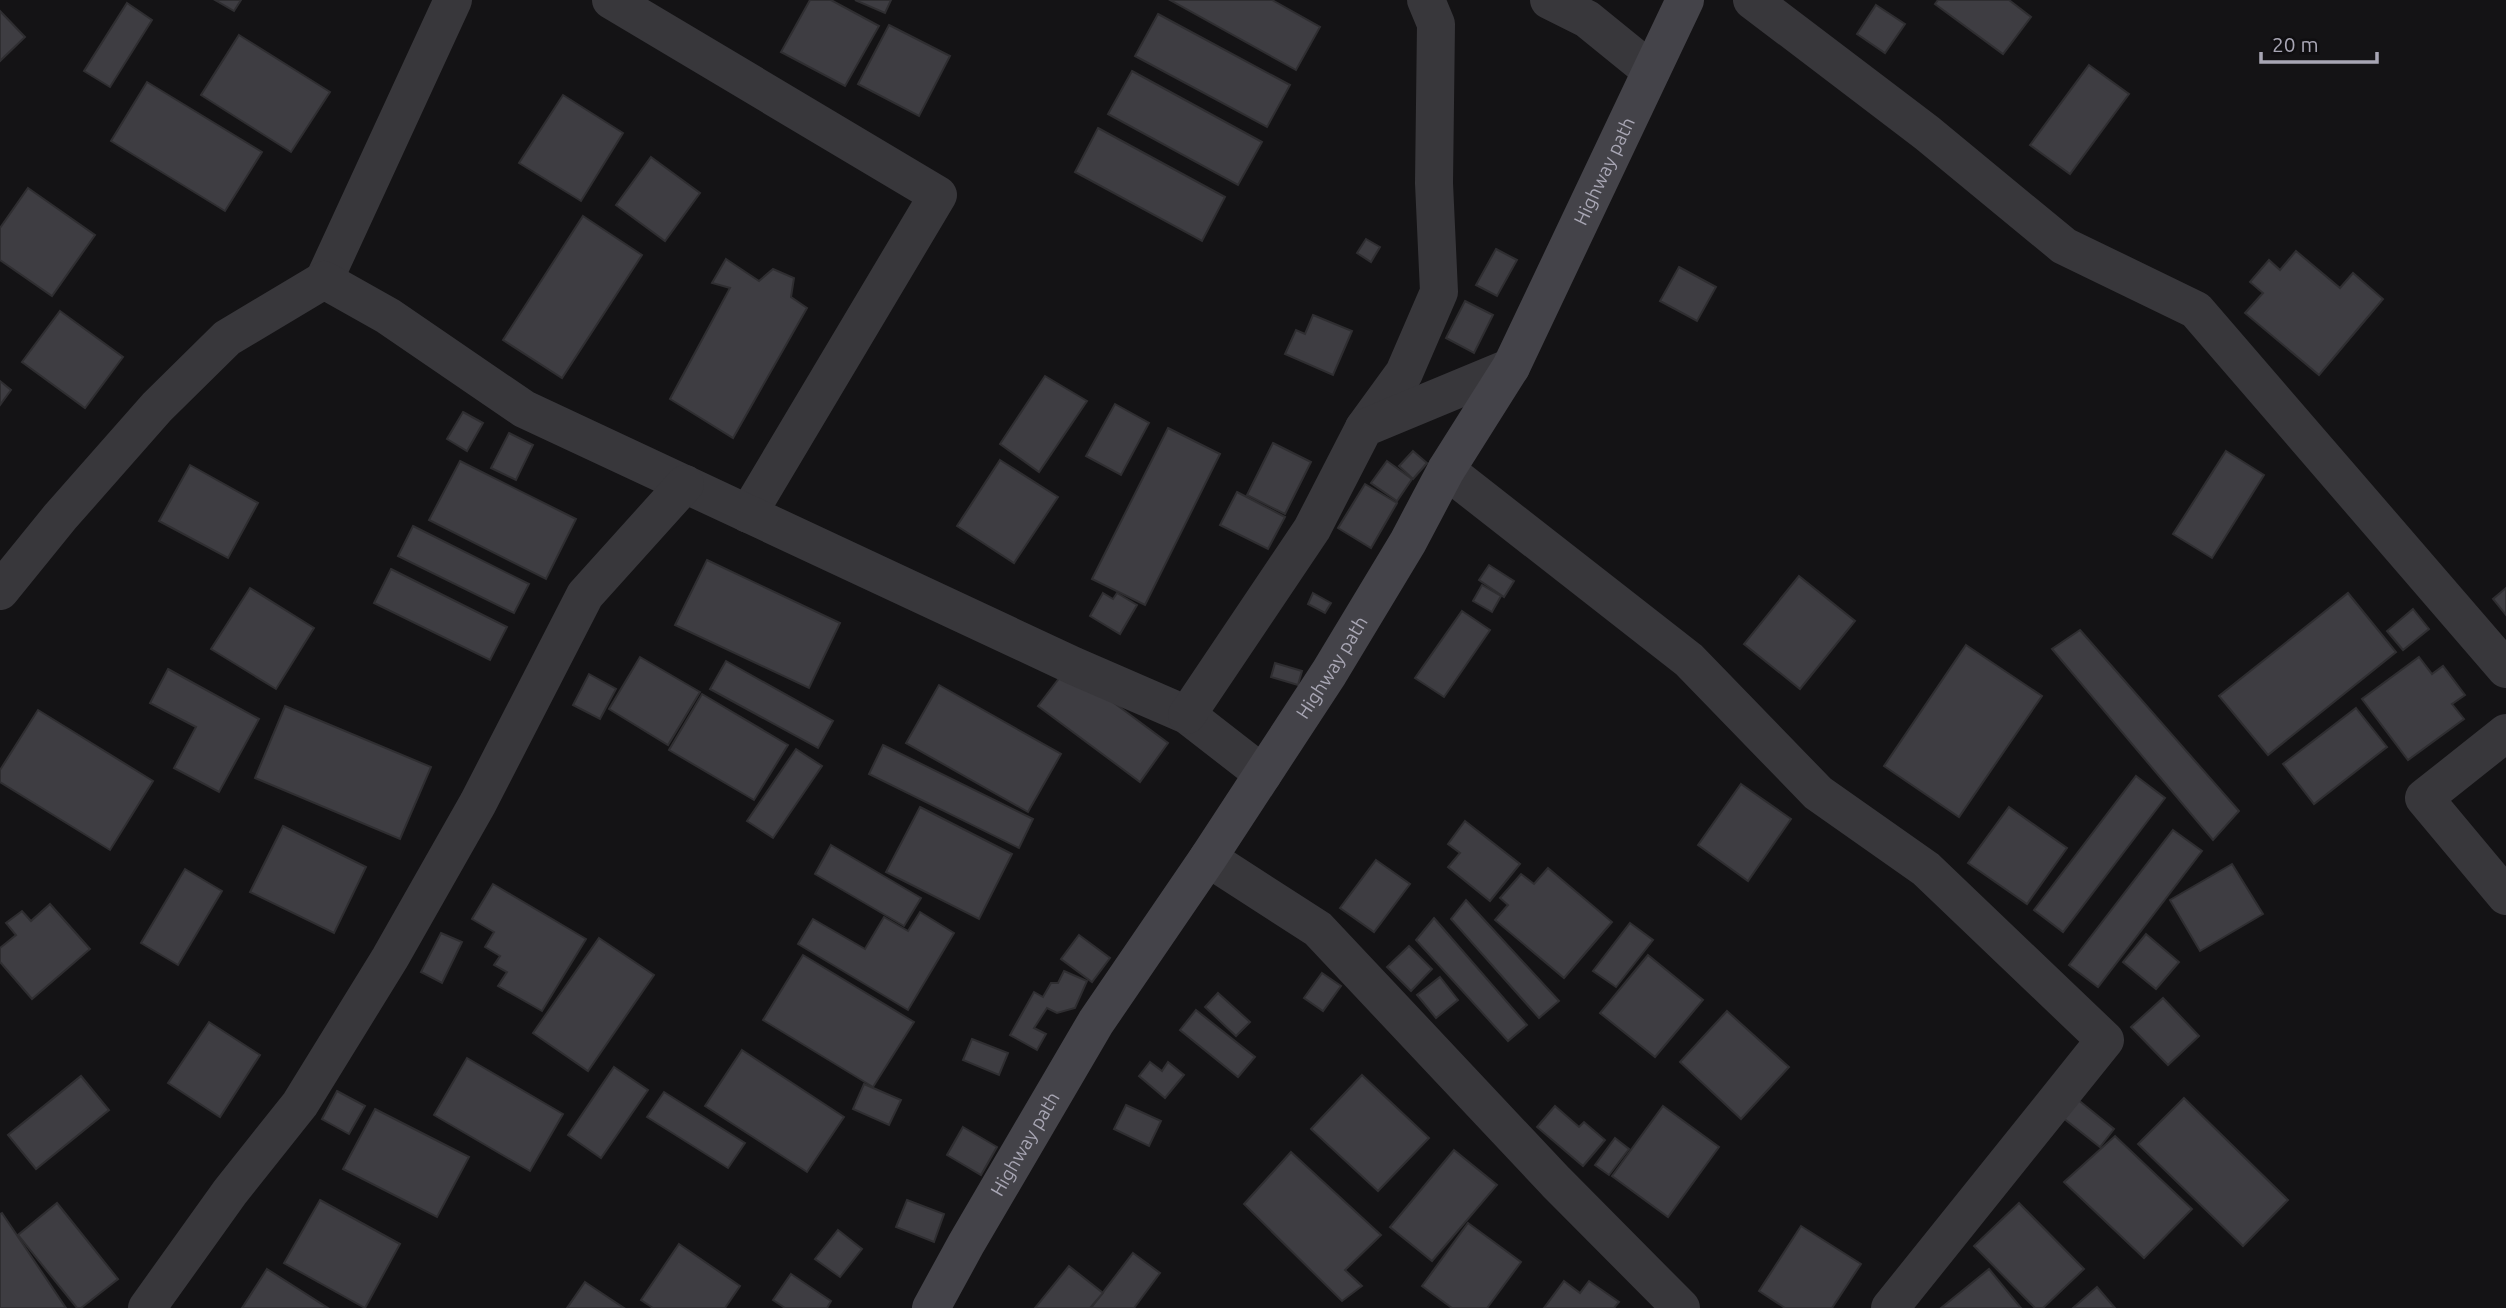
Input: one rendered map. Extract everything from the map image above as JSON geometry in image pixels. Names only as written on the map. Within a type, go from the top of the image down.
[{"type":"street","points":[[0,591],[60,517],[157,407],[227,338],[324,279],[453,0]]},
{"type":"street","points":[[611,0],[938,195],[748,514]]},
{"type":"street","points":[[1187,715],[1312,529],[1364,428],[1404,373],[1439,292],[1434,183],[1436,24],[1426,0]]},
{"type":"street","points":[[1549,0],[1587,19],[1651,71]]},
{"type":"street","name":"Highway path","points":[[931,1308],[1096,1022],[1329,673],[1408,542],[1446,470],[1511,367],[1685,0]]},
{"type":"street","points":[[1752,0],[1927,134],[2064,246],[2196,310],[2506,669]]},
{"type":"street","points":[[324,279],[388,316],[524,409],[1074,666],[1187,715],[1263,774]]},
{"type":"street","points":[[1364,428],[1511,367]]},
{"type":"street","points":[[1446,470],[1689,660],[1818,793],[1926,869],[2105,1040],[1890,1308]]},
{"type":"street","points":[[147,1308],[230,1192],[300,1104],[390,958],[478,803],[585,595],[685,484]]},
{"type":"street","points":[[2506,733],[2424,798],[2506,896]]},
{"type":"street","points":[[1208,858],[1318,929],[1556,1182],[1681,1308]]},
{"type":"building","points":[[215,0],[241,0],[234,11]]},
{"type":"building","points":[[810,0],[831,0],[879,26],[845,86],[781,52]]},
{"type":"building","points":[[855,0],[891,0],[885,13]]},
{"type":"building","points":[[1170,0],[1272,0],[1320,27],[1296,70]]},
{"type":"building","points":[[1938,0],[2009,0],[2031,17],[2003,54],[1935,4]]},
{"type":"building","points":[[127,3],[152,20],[110,87],[84,71]]},
{"type":"building","points":[[1876,5],[1905,24],[1885,53],[1857,34]]},
{"type":"building","points":[[0,11],[25,37],[0,61]]},
{"type":"building","points":[[1158,14],[1290,85],[1267,127],[1135,56]]},
{"type":"building","points":[[889,25],[950,56],[919,116],[858,84]]},
{"type":"building","points":[[239,35],[330,92],[291,152],[201,95]]},
{"type":"building","points":[[2089,65],[2129,94],[2070,174],[2030,145]]},
{"type":"building","points":[[1132,71],[1262,142],[1238,185],[1108,114]]},
{"type":"building","points":[[147,82],[262,152],[225,211],[111,141]]},
{"type":"building","points":[[563,95],[623,133],[581,201],[519,163]]},
{"type":"building","points":[[1098,128],[1225,197],[1202,241],[1075,172]]},
{"type":"building","points":[[651,157],[700,193],[665,241],[616,205]]},
{"type":"building","points":[[28,188],[95,235],[52,296],[0,260],[0,228]]},
{"type":"building","points":[[583,216],[642,255],[562,378],[503,340]]},
{"type":"building","points":[[1366,239],[1380,247],[1371,262],[1357,253]]},
{"type":"building","points":[[1496,249],[1517,260],[1497,296],[1476,285]]},
{"type":"building","points":[[2296,251],[2340,288],[2353,273],[2383,299],[2319,375],[2245,313],[2263,293],[2250,282],[2269,260],[2280,270]]},
{"type":"building","points":[[726,259],[759,281],[773,269],[794,278],[791,297],[807,308],[733,438],[670,399],[730,288],[712,283]]},
{"type":"building","points":[[1679,267],[1716,287],[1697,321],[1660,301]]},
{"type":"building","points":[[1465,301],[1493,315],[1474,353],[1446,338]]},
{"type":"building","points":[[60,311],[123,357],[85,408],[22,362]]},
{"type":"building","points":[[1313,315],[1352,331],[1333,375],[1285,354],[1296,330],[1305,334]]},
{"type":"building","points":[[1045,376],[1087,401],[1039,472],[1000,444]]},
{"type":"building","points":[[0,381],[11,390],[0,405]]},
{"type":"building","points":[[1115,404],[1149,423],[1121,475],[1086,456]]},
{"type":"building","points":[[463,412],[483,423],[467,451],[447,439]]},
{"type":"building","points":[[1168,428],[1220,454],[1145,605],[1092,579]]},
{"type":"building","points":[[509,433],[533,445],[516,480],[491,468]]},
{"type":"building","points":[[1273,443],[1311,462],[1285,514],[1247,495]]},
{"type":"building","points":[[1413,451],[1427,463],[1413,479],[1399,466]]},
{"type":"building","points":[[2226,451],[2264,475],[2212,558],[2173,534]]},
{"type":"building","points":[[1000,460],[1058,497],[1014,563],[957,526]]},
{"type":"building","points":[[460,461],[576,519],[546,579],[429,520]]},
{"type":"building","points":[[1387,461],[1412,479],[1397,501],[1371,483]]},
{"type":"building","points":[[190,465],[258,503],[228,558],[159,521]]},
{"type":"building","points":[[1365,484],[1397,503],[1371,548],[1338,528]]},
{"type":"building","points":[[1237,492],[1285,517],[1268,549],[1220,525]]},
{"type":"building","points":[[413,526],[529,584],[514,613],[398,556]]},
{"type":"building","points":[[707,560],[840,623],[809,688],[675,625]]},
{"type":"building","points":[[1489,565],[1514,581],[1504,597],[1479,580]]},
{"type":"building","points":[[391,569],[507,627],[490,660],[374,603]]},
{"type":"building","points":[[1799,576],[1855,621],[1800,689],[1744,644]]},
{"type":"building","points":[[1482,585],[1501,596],[1492,612],[1473,601]]},
{"type":"building","points":[[250,588],[314,628],[276,689],[211,649]]},
{"type":"building","points":[[2506,588],[2506,615],[2493,599]]},
{"type":"building","points":[[1103,593],[1113,599],[1117,593],[1137,605],[1120,634],[1090,616]]},
{"type":"building","points":[[1313,593],[1331,603],[1325,613],[1308,604]]},
{"type":"building","points":[[2348,593],[2396,652],[2268,755],[2219,696]]},
{"type":"building","points":[[2413,609],[2429,629],[2403,650],[2387,631]]},
{"type":"building","points":[[1462,611],[1490,630],[1444,697],[1415,678]]},
{"type":"building","points":[[2080,630],[2239,811],[2213,840],[2052,649]]},
{"type":"building","points":[[1966,645],[2042,696],[1959,817],[1884,766]]},
{"type":"building","points":[[640,657],[700,692],[668,745],[609,709]]},
{"type":"building","points":[[2419,657],[2432,674],[2443,666],[2465,695],[2452,704],[2464,719],[2408,760],[2362,699]]},
{"type":"building","points":[[726,661],[833,721],[818,748],[710,689]]},
{"type":"building","points":[[1275,663],[1302,671],[1298,685],[1271,677]]},
{"type":"building","points":[[1067,668],[1168,743],[1140,782],[1038,706]]},
{"type":"building","points":[[168,669],[259,719],[219,792],[174,768],[196,727],[150,703]]},
{"type":"building","points":[[589,674],[616,689],[600,719],[573,705]]},
{"type":"building","points":[[939,685],[1061,754],[1028,812],[906,743]]},
{"type":"building","points":[[702,694],[788,745],[754,800],[669,750]]},
{"type":"building","points":[[285,706],[431,767],[400,839],[255,778]]},
{"type":"building","points":[[2356,708],[2387,747],[2314,804],[2283,764]]},
{"type":"building","points":[[38,710],[153,781],[110,850],[0,782],[0,770]]},
{"type":"building","points":[[883,745],[1033,819],[1019,848],[869,774]]},
{"type":"building","points":[[796,749],[822,766],[773,838],[747,821]]},
{"type":"building","points":[[2136,776],[2165,798],[2063,932],[2034,910]]},
{"type":"building","points":[[1741,784],[1791,819],[1748,881],[1698,845]]},
{"type":"building","points":[[920,807],[1012,854],[979,919],[886,872]]},
{"type":"building","points":[[2009,807],[2067,848],[2027,904],[1968,863]]},
{"type":"building","points":[[1465,821],[1520,864],[1490,901],[1448,867],[1460,853],[1448,844]]},
{"type":"building","points":[[283,826],[366,867],[334,933],[250,892]]},
{"type":"building","points":[[2173,830],[2202,851],[2098,987],[2069,965]]},
{"type":"building","points":[[831,845],[921,898],[904,926],[815,874]]},
{"type":"building","points":[[1376,860],[1410,884],[1374,932],[1340,908]]},
{"type":"building","points":[[2232,864],[2263,914],[2200,951],[2170,900]]},
{"type":"building","points":[[1548,868],[1612,922],[1564,978],[1495,920],[1508,905],[1500,898],[1521,874],[1534,884]]},
{"type":"building","points":[[185,869],[222,891],[178,965],[141,943]]},
{"type":"building","points":[[493,884],[586,939],[542,1011],[498,986],[507,972],[494,965],[500,956],[485,947],[494,932],[472,919]]},
{"type":"building","points":[[1466,900],[1559,1001],[1539,1018],[1451,919]]},
{"type":"building","points":[[50,904],[90,949],[32,999],[0,962],[0,948],[16,935],[6,923],[22,911],[31,921]]},
{"type":"building","points":[[920,912],[954,933],[908,1010],[798,944],[813,919],[865,949],[884,917],[908,931]]},
{"type":"building","points":[[1434,918],[1527,1025],[1508,1041],[1416,940]]},
{"type":"building","points":[[1630,923],[1653,940],[1616,987],[1593,971]]},
{"type":"building","points":[[441,933],[462,942],[442,983],[421,972]]},
{"type":"building","points":[[2146,934],[2179,962],[2156,989],[2123,962]]},
{"type":"building","points":[[1079,935],[1110,958],[1092,982],[1061,959]]},
{"type":"building","points":[[599,938],[654,975],[588,1071],[533,1033]]},
{"type":"building","points":[[1409,946],[1432,969],[1411,991],[1387,967]]},
{"type":"building","points":[[803,955],[914,1022],[873,1087],[763,1020]]},
{"type":"building","points":[[1648,955],[1703,1000],[1655,1057],[1600,1013]]},
{"type":"building","points":[[1064,971],[1087,981],[1075,1008],[1057,1013],[1047,1008],[1034,1028],[1046,1034],[1037,1050],[1010,1035],[1034,992],[1043,997],[1051,983],[1058,983]]},
{"type":"building","points":[[1322,973],[1341,986],[1323,1011],[1304,998]]},
{"type":"building","points":[[1440,977],[1458,1000],[1436,1018],[1417,995]]},
{"type":"building","points":[[1218,993],[1250,1022],[1236,1036],[1205,1007]]},
{"type":"building","points":[[2163,998],[2199,1036],[2168,1065],[2131,1027]]},
{"type":"building","points":[[1196,1010],[1255,1057],[1238,1077],[1180,1030]]},
{"type":"building","points":[[1727,1011],[1789,1067],[1741,1119],[1680,1062]]},
{"type":"building","points":[[209,1022],[260,1055],[220,1117],[168,1083]]},
{"type":"building","points":[[972,1039],[1008,1053],[999,1075],[963,1060]]},
{"type":"building","points":[[742,1050],[844,1117],[807,1172],[705,1106]]},
{"type":"building","points":[[467,1058],[563,1114],[530,1171],[434,1115]]},
{"type":"building","points":[[1150,1062],[1162,1071],[1168,1062],[1184,1075],[1165,1098],[1139,1076]]},
{"type":"building","points":[[614,1067],[648,1090],[601,1158],[568,1135]]},
{"type":"building","points":[[1362,1075],[1429,1138],[1378,1191],[1311,1129]]},
{"type":"building","points":[[81,1076],[109,1110],[36,1169],[8,1135]]},
{"type":"building","points":[[864,1084],[901,1100],[889,1125],[853,1109]]},
{"type":"building","points":[[337,1091],[365,1106],[349,1134],[322,1119]]},
{"type":"building","points":[[664,1092],[745,1143],[728,1168],[647,1117]]},
{"type":"building","points":[[2184,1098],[2288,1200],[2243,1246],[2138,1144]]},
{"type":"building","points":[[2077,1099],[2114,1129],[2100,1147],[2062,1117]]},
{"type":"building","points":[[1126,1105],[1161,1121],[1149,1146],[1114,1129]]},
{"type":"building","points":[[1555,1106],[1579,1127],[1584,1122],[1605,1140],[1583,1166],[1537,1127]]},
{"type":"building","points":[[1663,1106],[1719,1147],[1668,1217],[1612,1176]]},
{"type":"building","points":[[375,1109],[469,1157],[437,1217],[343,1169]]},
{"type":"building","points":[[963,1127],[997,1147],[981,1175],[947,1155]]},
{"type":"building","points":[[2115,1136],[2192,1209],[2144,1258],[2064,1182]]},
{"type":"building","points":[[1615,1138],[1629,1149],[1609,1175],[1595,1165]]},
{"type":"building","points":[[1454,1150],[1497,1185],[1432,1261],[1390,1227]]},
{"type":"building","points":[[1291,1152],[1381,1235],[1345,1270],[1362,1286],[1342,1301],[1244,1204]]},
{"type":"building","points":[[320,1200],[400,1244],[365,1308],[284,1263]]},
{"type":"building","points":[[907,1200],[944,1214],[934,1242],[896,1227]]},
{"type":"building","points":[[57,1203],[118,1279],[81,1308],[77,1308],[18,1235]]},
{"type":"building","points":[[2019,1203],[2084,1269],[2043,1308],[2035,1308],[1974,1246]]},
{"type":"building","points":[[2,1213],[66,1308],[0,1308]]},
{"type":"building","points":[[1468,1223],[1521,1262],[1487,1308],[1452,1308],[1422,1286]]},
{"type":"building","points":[[1801,1226],[1861,1264],[1832,1308],[1785,1308],[1759,1291]]},
{"type":"building","points":[[838,1230],[862,1249],[840,1277],[815,1259]]},
{"type":"building","points":[[679,1244],[740,1286],[725,1308],[653,1308],[641,1300]]},
{"type":"building","points":[[1133,1253],[1160,1273],[1134,1308],[1091,1308]]},
{"type":"building","points":[[1069,1266],[1103,1293],[1090,1308],[1035,1308]]},
{"type":"building","points":[[267,1269],[328,1308],[242,1308]]},
{"type":"building","points":[[1989,1269],[2021,1308],[1941,1308]]},
{"type":"building","points":[[791,1274],[831,1301],[827,1308],[785,1308],[773,1300]]},
{"type":"building","points":[[1564,1281],[1580,1293],[1589,1281],[1619,1302],[1614,1308],[1544,1308]]},
{"type":"building","points":[[585,1282],[624,1308],[567,1308]]},
{"type":"building","points":[[2097,1287],[2115,1308],[2073,1308]]}]
